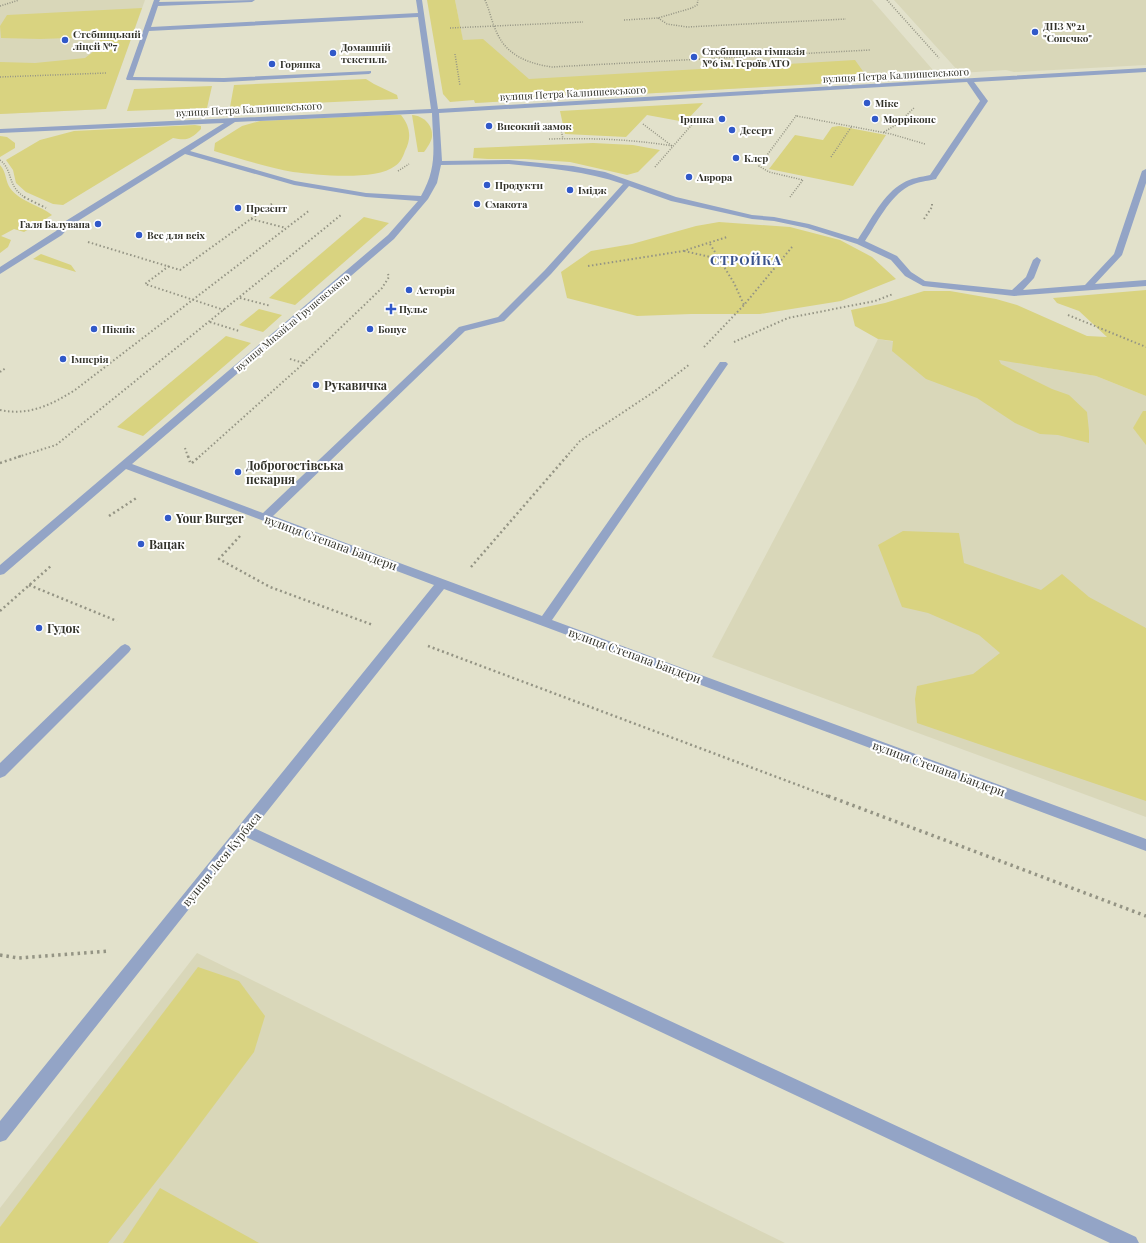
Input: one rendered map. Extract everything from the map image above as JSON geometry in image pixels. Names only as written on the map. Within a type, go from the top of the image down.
[{"type":"street","points":[[252,0],[156,2],[129,79],[224,80],[369,72]]},
{"type":"street","name":"вулиця Михайла Грушевського","points":[[0,571],[391,237],[424,199],[433,183],[438,163],[435,111],[420,0]]},
{"type":"street","points":[[147,29],[422,15]]},
{"type":"street","name":"вулиця Петра Калнишевського","points":[[0,130],[435,111],[1146,70]]},
{"type":"street","points":[[860,242],[882,209],[897,192],[905,185],[933,177],[951,151],[984,101],[969,80]]},
{"type":"street","points":[[0,271],[58,233],[67,224],[233,120]]},
{"type":"street","points":[[183,151],[294,182],[366,195],[424,199]]},
{"type":"street","points":[[438,163],[464,162],[545,164],[587,171],[674,199],[752,217],[774,219],[809,226],[860,242],[894,258],[908,274],[922,283],[1014,293],[1146,283]]},
{"type":"street","points":[[1087,288],[1118,255],[1146,171]]},
{"type":"street","points":[[265,517],[462,329],[501,319],[548,272],[628,183]]},
{"type":"street","points":[[1014,293],[1030,278],[1037,260]]},
{"type":"street","points":[[546,621],[723,364]]},
{"type":"street","name":"вулиця Степана Бандери","points":[[124,465],[1146,844]]},
{"type":"street","name":"вулиця Леся Курбаса","points":[[0,1134],[442,583]]},
{"type":"street","points":[[0,772],[125,649]]},
{"type":"street","points":[[245,830],[1130,1243]]},
{"type":"path","points":[[0,6],[19,0]]},
{"type":"path","points":[[485,0],[499,37],[509,51],[524,60],[542,66],[552,67],[870,50]]},
{"type":"path","points":[[624,20],[658,18],[692,8],[697,5],[698,0]]},
{"type":"path","points":[[887,0],[959,81]]},
{"type":"path","points":[[658,18],[667,24],[687,27],[846,19]]},
{"type":"path","points":[[450,28],[584,22]]},
{"type":"path","points":[[0,77],[113,72],[129,79]]},
{"type":"path","points":[[789,113],[796,116],[883,132],[951,151]]},
{"type":"path","points":[[796,116],[759,166],[769,172],[803,180]]},
{"type":"path","points":[[637,187],[696,119]]},
{"type":"path","points":[[883,132],[901,120]]},
{"type":"path","points":[[831,156],[852,126]]},
{"type":"path","points":[[562,133],[563,139]]},
{"type":"path","points":[[544,140],[594,138],[634,140],[673,146]]},
{"type":"path","points":[[0,160],[8,169],[12,186],[33,202],[53,212],[67,224]]},
{"type":"path","points":[[396,172],[406,167],[411,161]]},
{"type":"path","points":[[0,410],[22,412],[39,410],[53,404],[75,390],[336,190]]},
{"type":"path","points":[[0,461],[56,445],[366,195]]},
{"type":"path","points":[[58,233],[180,270],[275,202]]},
{"type":"path","points":[[924,219],[932,207]]},
{"type":"path","points":[[251,219],[287,228]]},
{"type":"path","points":[[548,272],[683,251],[710,244],[774,219]]},
{"type":"path","points":[[703,348],[744,305],[809,226]]},
{"type":"path","points":[[710,244],[734,283],[744,305]]},
{"type":"path","points":[[683,251],[719,259]]},
{"type":"path","points":[[169,266],[145,284],[225,310]]},
{"type":"path","points":[[185,448],[191,464],[304,363],[382,288]]},
{"type":"path","points":[[240,298],[276,308]]},
{"type":"path","points":[[1065,314],[1146,347]]},
{"type":"path","points":[[284,357],[304,363]]},
{"type":"path","points":[[687,365],[692,360]]},
{"type":"path","points":[[0,372],[6,368]]},
{"type":"path","points":[[106,518],[139,496]]},
{"type":"path","points":[[240,535],[219,559],[270,587],[1146,916]]},
{"type":"path","points":[[0,611],[53,564]]},
{"type":"path","points":[[29,585],[117,620]]},
{"type":"path","points":[[0,955],[18,958],[147,950]]},
{"type":"shaded area","name":"Стебницький ліцей №7","points":[[0,0],[145,0],[106,109],[0,114]]},
{"type":"shaded area","points":[[427,0],[455,0],[463,40],[483,39],[529,79],[855,60],[870,81],[475,103],[474,100],[450,102],[443,94]]},
{"type":"shaded area","name":"Стебницька гімназія №6 ім. Героїв АТО","points":[[455,0],[872,0],[939,77],[913,78],[905,77],[896,73],[888,73],[882,74],[880,79],[874,81],[475,103]]},
{"type":"shaded area","name":"ДНЗ №21 \"Сонечко\"","points":[[894,0],[1146,0],[1146,65],[1014,72],[1006,70],[960,73]]},
{"type":"shaded area","name":"Стебницький ліцей №7","points":[[142,8],[106,109],[0,114],[0,62],[35,63],[85,58],[102,45],[98,37],[40,39],[1,38],[0,26],[7,15]]},
{"type":"shaded area","points":[[366,79],[397,95],[398,99],[230,107],[234,85]]},
{"type":"shaded area","points":[[212,86],[207,108],[127,111],[134,89]]},
{"type":"shaded area","points":[[703,103],[685,122],[647,115],[626,137],[565,134],[560,111]]},
{"type":"shaded area","points":[[401,115],[408,128],[409,141],[401,160],[395,166],[386,171],[374,174],[346,176],[293,172],[214,151],[215,143],[242,126],[260,121]]},
{"type":"shaded area","points":[[412,115],[424,119],[431,129],[432,137],[424,152],[418,152]]},
{"type":"shaded area","points":[[195,125],[201,126],[201,129],[191,137],[185,139],[173,138],[63,205],[53,204],[26,192],[16,183],[13,170],[6,160],[40,140],[74,131]]},
{"type":"shaded area","points":[[839,126],[886,135],[853,186],[769,169],[795,135],[823,140],[832,127]]},
{"type":"shaded area","points":[[0,136],[7,137],[15,143],[15,148],[0,157]]},
{"type":"shaded area","points":[[593,143],[633,145],[660,150],[638,172],[627,175],[570,162],[473,158],[474,148]]},
{"type":"shaded area","points":[[0,165],[4,171],[8,185],[14,193],[52,215],[24,232],[14,229],[1,236],[11,240],[8,247],[0,253]]},
{"type":"shaded area","points":[[364,217],[389,223],[295,305],[269,298]]},
{"type":"shaded area","points":[[719,222],[790,227],[840,240],[872,257],[896,279],[841,301],[760,314],[637,316],[567,298],[561,272],[591,251],[632,244],[696,226]]},
{"type":"shaded area","points":[[41,254],[71,265],[76,272],[33,259]]},
{"type":"shaded area","points":[[1146,290],[1146,396],[1096,376],[999,360],[1001,364],[1052,389],[1069,395],[1087,412],[1089,443],[1058,435],[1040,434],[1015,423],[977,398],[926,379],[892,351],[893,341],[878,339],[855,326],[851,310],[885,303],[924,291],[950,291],[996,299],[1017,305],[1087,336],[1107,337],[1079,311],[1057,303],[1053,298]]},
{"type":"shaded area","points":[[259,309],[282,315],[263,332],[239,325]]},
{"type":"shaded area","points":[[226,336],[251,343],[143,436],[117,427]]},
{"type":"shaded area","points":[[878,339],[1096,376],[1146,396],[1146,817],[712,657],[856,384]]},
{"type":"shaded area","points":[[1143,411],[1146,411],[1146,445],[1133,428]]},
{"type":"shaded area","points":[[903,531],[959,533],[964,563],[1041,590],[1062,574],[1089,597],[1146,628],[1146,801],[917,723],[915,699],[917,686],[973,674],[1000,653],[979,635],[928,613],[902,607],[878,545]]},
{"type":"shaded area","points":[[197,953],[785,1243],[0,1243],[0,1208]]},
{"type":"shaded area","points":[[198,967],[239,981],[265,1016],[254,1052],[173,1160],[108,1243],[0,1243],[0,1227]]},
{"type":"shaded area","points":[[160,1188],[259,1243],[123,1243]]},
{"type":"place","name":"ДНЗ №21 \"Сонечко\"","points":[[1035,32]]},
{"type":"place","name":"Стебницький ліцей №7","points":[[65,40]]},
{"type":"place","name":"Домашній текстиль","points":[[333,53]]},
{"type":"place","name":"Стебницька гімназія №6 ім. Героїв АТО","points":[[694,57]]},
{"type":"place","name":"Горянка","points":[[272,64]]},
{"type":"place","name":"Мікс","points":[[867,103]]},
{"type":"place","name":"Іринка","points":[[722,119]]},
{"type":"place","name":"Морріконе","points":[[875,119]]},
{"type":"place","name":"Високий замок","points":[[489,126]]},
{"type":"place","name":"Десерт","points":[[732,130]]},
{"type":"place","name":"Клер","points":[[736,158]]},
{"type":"place","name":"Аврора","points":[[689,177]]},
{"type":"place","name":"Продукти","points":[[487,185]]},
{"type":"place","name":"Імідж","points":[[570,190]]},
{"type":"place","name":"Смакота","points":[[477,204]]},
{"type":"place","name":"Презент","points":[[238,208]]},
{"type":"place","name":"Галя Балувана","points":[[98,224]]},
{"type":"place","name":"Все для всіх","points":[[139,235]]},
{"type":"place","name":"Асторія","points":[[409,290]]},
{"type":"place","name":"Пульс","points":[[391,309]]},
{"type":"place","name":"Пікнік","points":[[94,329]]},
{"type":"place","name":"Бонус","points":[[370,329]]},
{"type":"place","name":"Імперія","points":[[63,359]]},
{"type":"place","name":"Рукавичка","points":[[316,385]]},
{"type":"place","name":"Доброгостівська пекарня","points":[[238,472]]},
{"type":"place","name":"Your Burger","points":[[168,518]]},
{"type":"place","name":"Вацак","points":[[141,544]]},
{"type":"place","name":"Гудок","points":[[39,628]]},
{"type":"district","name":"СТРОЙКА","points":[[746,259]]}]
